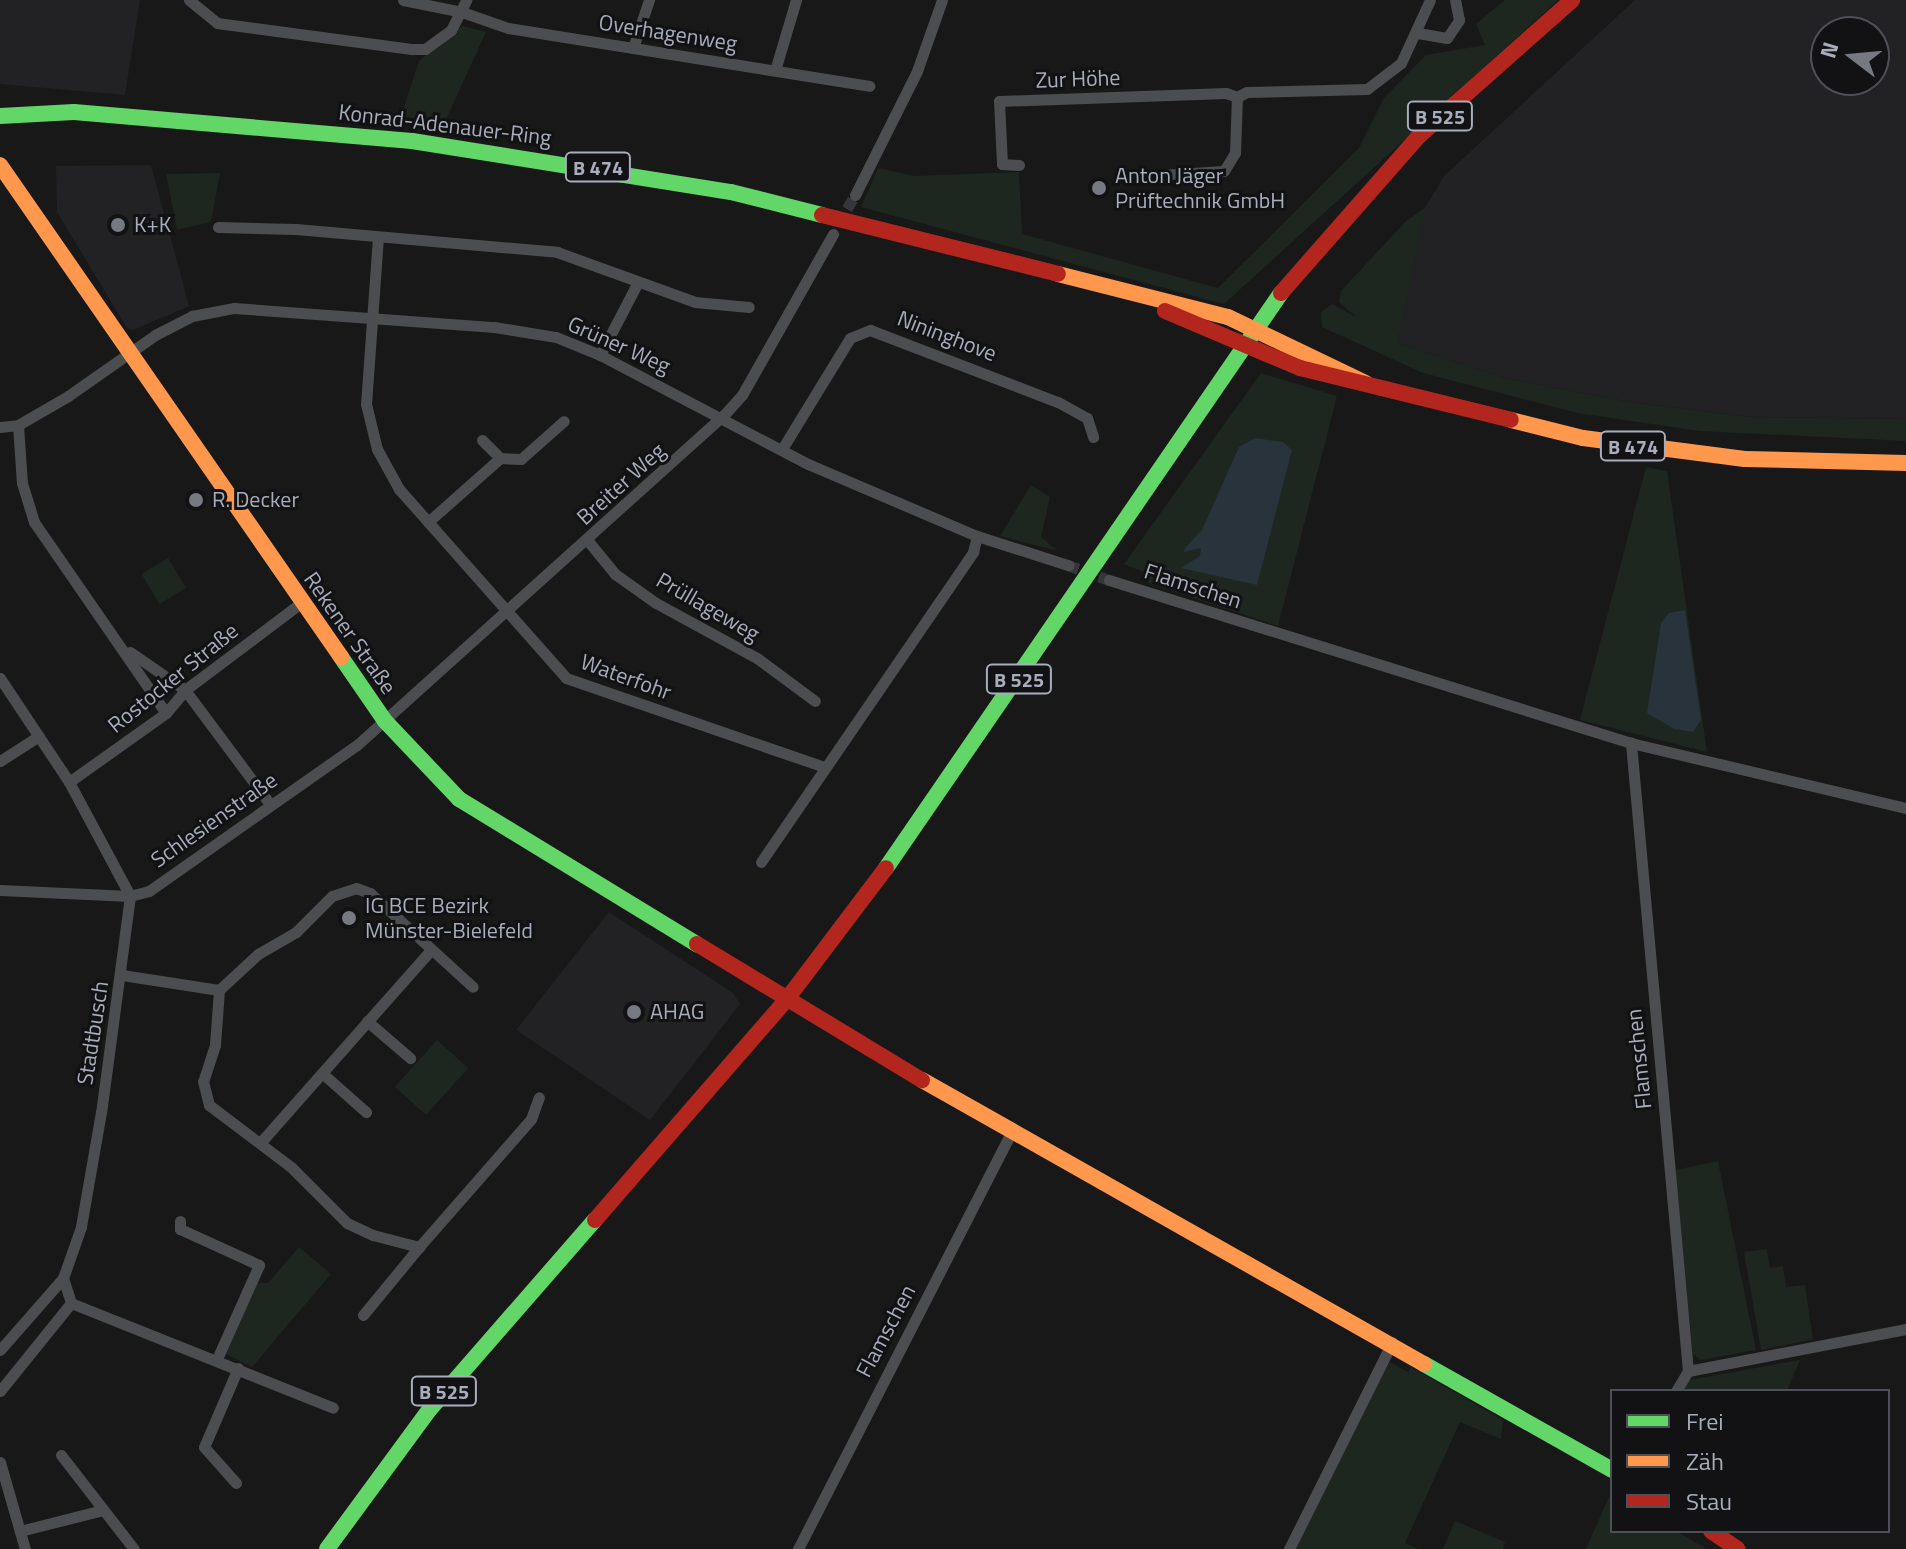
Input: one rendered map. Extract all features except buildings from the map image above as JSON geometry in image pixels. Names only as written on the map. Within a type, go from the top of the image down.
[{"type":"main road","name":"B 525","points":[[327,1549],[499,1325],[787,999],[994,716],[1252,329],[1426,129],[1572,0]]},
{"type":"main road","name":"Konrad-Adenauer-Ring","points":[[0,116],[112,115],[399,140],[589,165],[858,221],[1110,290]]},
{"type":"main road","name":"Rekener Straße","points":[[0,165],[126,353],[385,721],[459,799],[1011,1132],[1392,1342],[1610,1469]]},
{"type":"main road","name":"B 474","points":[[1110,290],[1228,317],[1366,383]]},
{"type":"main road","name":"B 474","points":[[1110,290],[1300,368],[1486,417],[1614,443],[1745,459],[1906,463]]},
{"type":"main road","points":[[1714,1533],[1738,1549]]},
{"type":"street","points":[[189,0],[217,23],[413,49],[438,41],[464,6]]},
{"type":"street","name":"Overhagenweg","points":[[403,0],[464,6],[508,28],[776,67],[789,75],[869,86]]},
{"type":"street","points":[[633,48],[649,0]]},
{"type":"street","points":[[776,67],[796,0]]},
{"type":"street","points":[[855,195],[917,71],[942,0]]},
{"type":"street","name":"Zur Höhe","points":[[1019,165],[1002,164],[999,101],[1226,93],[1237,97],[1247,92],[1367,89],[1394,72],[1418,33],[1430,0]]},
{"type":"street","points":[[1418,33],[1447,38],[1459,20],[1455,0]]},
{"type":"street","points":[[1130,177],[1224,171],[1235,153],[1237,97]]},
{"type":"street","points":[[218,227],[557,252],[695,302],[749,307]]},
{"type":"street","name":"Breiter Weg","points":[[385,721],[723,416],[742,395],[833,234]]},
{"type":"street","name":"Waterfohr","points":[[378,237],[366,404],[374,440],[389,474],[428,522],[566,678],[824,767]]},
{"type":"street","points":[[600,355],[638,282]]},
{"type":"street","name":"Grüner Weg","points":[[18,425],[126,353],[192,316],[234,308],[370,315],[556,337],[600,355],[782,449],[977,536],[1068,565]]},
{"type":"street","name":"Nininghove","points":[[782,449],[850,338],[870,330],[1058,402],[1087,418],[1093,437]]},
{"type":"street","points":[[482,440],[500,458],[521,459],[564,421]]},
{"type":"street","points":[[0,427],[18,425],[22,483],[34,522],[166,713]]},
{"type":"street","points":[[428,522],[500,458]]},
{"type":"street","points":[[761,862],[973,552],[977,536]]},
{"type":"street","name":"Prüllageweg","points":[[588,541],[615,574],[656,603],[787,677],[815,701]]},
{"type":"street","name":"Flamschen","points":[[1109,580],[1631,743],[1906,808]]},
{"type":"street","name":"Rostocker Straße","points":[[69,782],[166,713],[185,690],[301,603]]},
{"type":"street","points":[[123,648],[185,690],[270,804]]},
{"type":"street","points":[[2,683],[69,782],[130,896]]},
{"type":"street","name":"Schlesienstraße","points":[[0,890],[130,896],[149,891],[385,721]]},
{"type":"street","points":[[0,761],[39,736]]},
{"type":"street","name":"Flamschen","points":[[1631,743],[1688,1371]]},
{"type":"street","points":[[122,975],[219,990],[346,889],[370,893],[473,987]]},
{"type":"street","name":"Stadtbusch","points":[[63,1278],[81,1227],[122,975],[130,896]]},
{"type":"street","points":[[260,1143],[431,950]]},
{"type":"street","points":[[219,990],[215,1045],[203,1081],[204,1095],[209,1105],[260,1143],[302,1184],[332,1203],[347,1223],[419,1247]]},
{"type":"street","points":[[367,1021],[410,1058]]},
{"type":"street","points":[[322,1073],[366,1112]]},
{"type":"street","points":[[363,1315],[531,1119],[539,1097]]},
{"type":"street","name":"Flamschen","points":[[798,1549],[1011,1132]]},
{"type":"street","points":[[180,1221],[180,1229],[259,1265],[217,1359]]},
{"type":"street","points":[[63,1278],[71,1303]]},
{"type":"street","points":[[0,1350],[63,1278]]},
{"type":"street","points":[[71,1303],[333,1408]]},
{"type":"street","points":[[0,1391],[71,1303]]},
{"type":"street","points":[[1677,1389],[1688,1371],[1906,1329]]},
{"type":"street","points":[[1289,1549],[1392,1342]]},
{"type":"street","points":[[236,1483],[204,1447],[238,1368]]},
{"type":"street","points":[[61,1455],[134,1549]]},
{"type":"street","points":[[0,1462],[25,1549]]},
{"type":"street","points":[[20,1531],[103,1510]]},
{"type":"shaded area","points":[[0,0],[140,0],[125,95],[0,84]]},
{"type":"shaded area","points":[[1505,0],[1558,0],[1224,304],[861,207],[878,168],[915,176],[1019,172],[1022,234],[1218,288],[1359,148],[1384,98],[1426,55],[1485,45],[1476,24]]},
{"type":"shaded area","points":[[1635,0],[1906,0],[1906,419],[1750,417],[1630,402],[1505,378],[1398,343],[1425,208],[1444,176]]},
{"type":"shaded area","points":[[462,26],[486,32],[444,124],[401,116],[419,61]]},
{"type":"shaded area","points":[[151,165],[189,306],[133,330],[127,328],[57,212],[56,166]]},
{"type":"shaded area","points":[[220,173],[211,222],[177,230],[166,174]]},
{"type":"shaded area","points":[[1426,207],[1398,343],[1505,378],[1630,402],[1750,417],[1906,419],[1906,441],[1699,431],[1577,413],[1423,373],[1322,327],[1321,312],[1332,304],[1356,317],[1339,302],[1341,291],[1406,221]]},
{"type":"shaded area","points":[[1261,373],[1337,396],[1278,626],[1142,581],[1146,573],[1124,564]]},
{"type":"shaded area","points":[[1255,438],[1283,442],[1292,450],[1257,585],[1181,568],[1200,556],[1201,548],[1184,552],[1185,548],[1202,530],[1239,447]]},
{"type":"shaded area","points":[[1646,467],[1667,471],[1707,752],[1580,720]]},
{"type":"shaded area","points":[[1031,485],[1050,497],[1041,537],[1058,551],[1000,536]]},
{"type":"shaded area","points":[[168,558],[186,588],[159,604],[141,574]]},
{"type":"shaded area","points":[[1685,610],[1701,720],[1693,732],[1674,729],[1647,713],[1661,623],[1669,613]]},
{"type":"shaded area","points":[[609,912],[733,993],[740,1004],[650,1120],[516,1030]]},
{"type":"shaded area","points":[[437,1040],[468,1068],[426,1115],[395,1087]]},
{"type":"shaded area","points":[[1718,1161],[1756,1350],[1701,1360],[1693,1354],[1675,1170]]},
{"type":"shaded area","points":[[299,1247],[331,1274],[252,1367],[226,1354],[257,1283],[268,1283]]},
{"type":"shaded area","points":[[1767,1249],[1770,1268],[1783,1266],[1786,1287],[1805,1285],[1813,1339],[1761,1350],[1744,1252]]},
{"type":"shaded area","points":[[1800,1360],[1788,1389],[1684,1389],[1689,1380]]},
{"type":"shaded area","points":[[1388,1361],[1408,1372],[1411,1367],[1503,1420],[1501,1439],[1460,1422],[1405,1543],[1418,1549],[1296,1549]]},
{"type":"shaded area","points":[[1610,1495],[1610,1533],[1679,1533],[1707,1549],[1586,1549]]},
{"type":"shaded area","points":[[1455,1521],[1505,1542],[1503,1549],[1443,1549]]},
{"type":"tunnel","points":[[839,223],[855,195]]},
{"type":"tunnel","points":[[1068,565],[1109,580]]},
{"type":"traffic: fast","points":[[0,116],[74,112],[412,141],[731,192],[822,215]]},
{"type":"traffic: fast","points":[[886,868],[1281,293]]},
{"type":"traffic: fast","points":[[341,657],[385,721],[459,799],[697,944]]},
{"type":"traffic: fast","points":[[327,1549],[430,1409],[595,1220]]},
{"type":"traffic: fast","points":[[1424,1364],[1610,1469]]},
{"type":"traffic: slow","points":[[0,165],[341,657]]},
{"type":"traffic: slow","points":[[1058,274],[1228,317],[1366,383]]},
{"type":"traffic: slow","points":[[1511,420],[1583,438],[1745,459],[1906,463]]},
{"type":"traffic: slow","points":[[922,1080],[1424,1364]]},
{"type":"traffic: jam","points":[[1281,293],[1419,136],[1572,0]]},
{"type":"traffic: jam","points":[[822,215],[1058,274]]},
{"type":"traffic: jam","points":[[1165,311],[1300,368],[1511,420]]},
{"type":"traffic: jam","points":[[595,1220],[787,999],[886,868]]},
{"type":"traffic: jam","points":[[697,944],[922,1080]]},
{"type":"traffic: jam","points":[[1714,1533],[1738,1549]]},
{"type":"place","name":"Anton Jäger Prüftechnik GmbH","points":[[1099,188]]},
{"type":"place","name":"K+K","points":[[118,225]]},
{"type":"place","name":"R. Decker","points":[[196,500]]},
{"type":"place","name":"IG BCE Bezirk Münster-Bielefeld","points":[[349,918]]},
{"type":"place","name":"AHAG","points":[[634,1012]]}]
